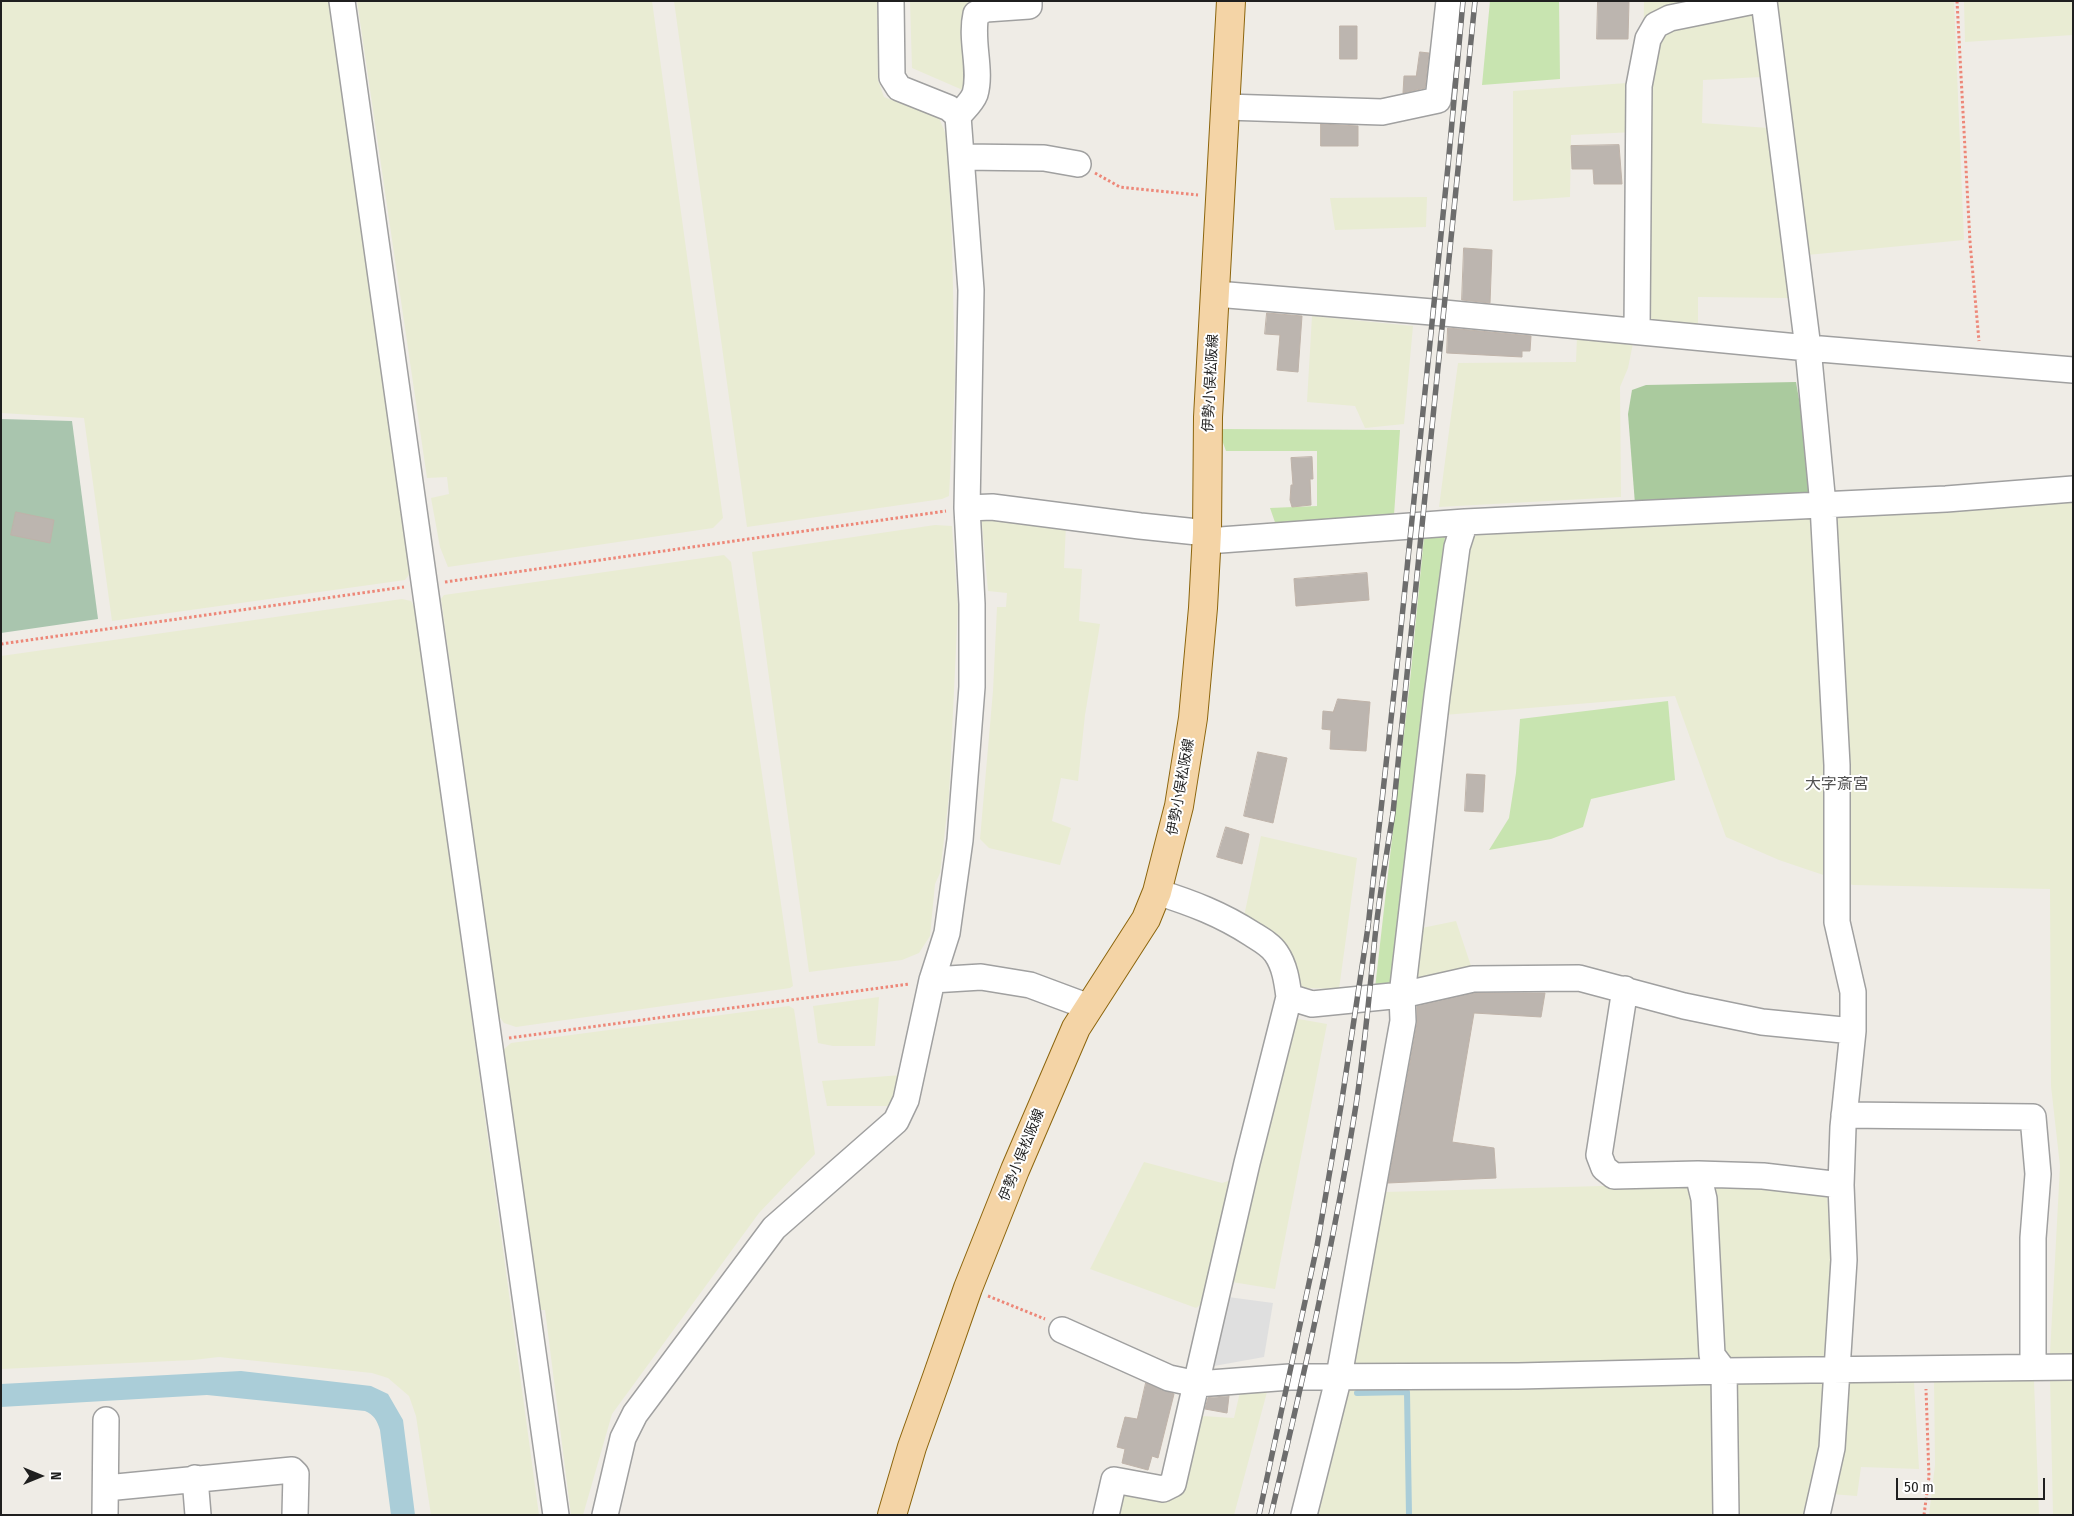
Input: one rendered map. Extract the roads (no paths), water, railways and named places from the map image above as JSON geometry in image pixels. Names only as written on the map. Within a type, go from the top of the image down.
[{"type":"main road","name":"伊勢小俣松阪線","points":[[892,1515],[912,1447],[968,1288],[1076,1028],[1146,919],[1157,892],[1179,806],[1193,718],[1203,608],[1207,537],[1208,426],[1231,1]]},
{"type":"street","points":[[342,1],[556,1515]]},
{"type":"street","points":[[891,1],[892,77],[899,88],[949,108],[958,116]]},
{"type":"street","points":[[605,1515],[623,1438],[635,1414],[774,1228],[896,1121],[906,1100],[932,980],[947,933],[960,840],[972,687],[972,604],[967,508],[971,290],[958,116],[974,94],[976,78],[973,26],[976,14],[986,9],[1029,6],[1029,1]]},
{"type":"street","points":[[1226,107],[1382,112],[1438,100],[1449,1]]},
{"type":"street","points":[[1637,330],[1639,86],[1648,39],[1656,25],[1670,18],[1754,1]]},
{"type":"street","points":[[1764,1],[1808,348],[1823,505],[1836,766],[1836,922],[1853,992],[1853,1031],[1844,1115],[1841,1185],[1844,1260],[1832,1448],[1817,1515]]},
{"type":"street","points":[[962,157],[1044,158],[1078,164]]},
{"type":"street","points":[[1216,294],[2073,370]]},
{"type":"street","points":[[967,508],[992,507],[1140,526],[1207,537],[1465,522],[1946,499],[2073,489]]},
{"type":"street","points":[[1304,1515],[1339,1376],[1403,1021],[1402,995],[1445,636],[1457,547],[1465,522]]},
{"type":"street","points":[[1106,1515],[1114,1480],[1163,1490],[1173,1484],[1247,1163],[1289,997],[1287,977],[1276,953],[1262,940],[1236,923],[1201,906],[1157,892]]},
{"type":"street","points":[[932,980],[982,977],[1030,985],[1089,1007]]},
{"type":"street","points":[[1289,997],[1312,1004],[1402,995],[1473,979],[1579,978],[1684,1006],[1762,1022],[1853,1031]]},
{"type":"street","points":[[1625,989],[1598,1155],[1604,1168],[1614,1176],[1698,1174],[1763,1176],[1841,1185]]},
{"type":"street","points":[[1844,1115],[2033,1116],[2038,1174],[2033,1238],[2033,1367]]},
{"type":"street","points":[[1698,1174],[1704,1199],[1712,1355],[1724,1371],[1726,1515]]},
{"type":"street","points":[[1062,1330],[1169,1378],[1197,1384],[1290,1376],[1518,1376],[1724,1371],[2073,1367]]},
{"type":"street","points":[[105,1515],[106,1420]]},
{"type":"street","points":[[106,1488],[292,1470],[296,1474],[295,1515]]},
{"type":"street","points":[[195,1478],[198,1515]]},
{"type":"water","points":[[241,1371],[371,1386],[388,1394],[403,1420],[415,1515],[391,1515],[380,1430],[375,1418],[365,1411],[207,1395],[1,1407],[1,1384]]},
{"type":"waterway","points":[[1357,1393],[1407,1392],[1409,1515]]},
{"type":"railway","points":[[1259,1515],[1317,1246],[1341,1106],[1368,927],[1399,647],[1463,1]]},
{"type":"railway","points":[[1271,1515],[1328,1260],[1359,1085],[1382,880],[1393,813],[1475,1]]},
{"type":"district","name":"大字斎宮","points":[[1837,785]]}]
